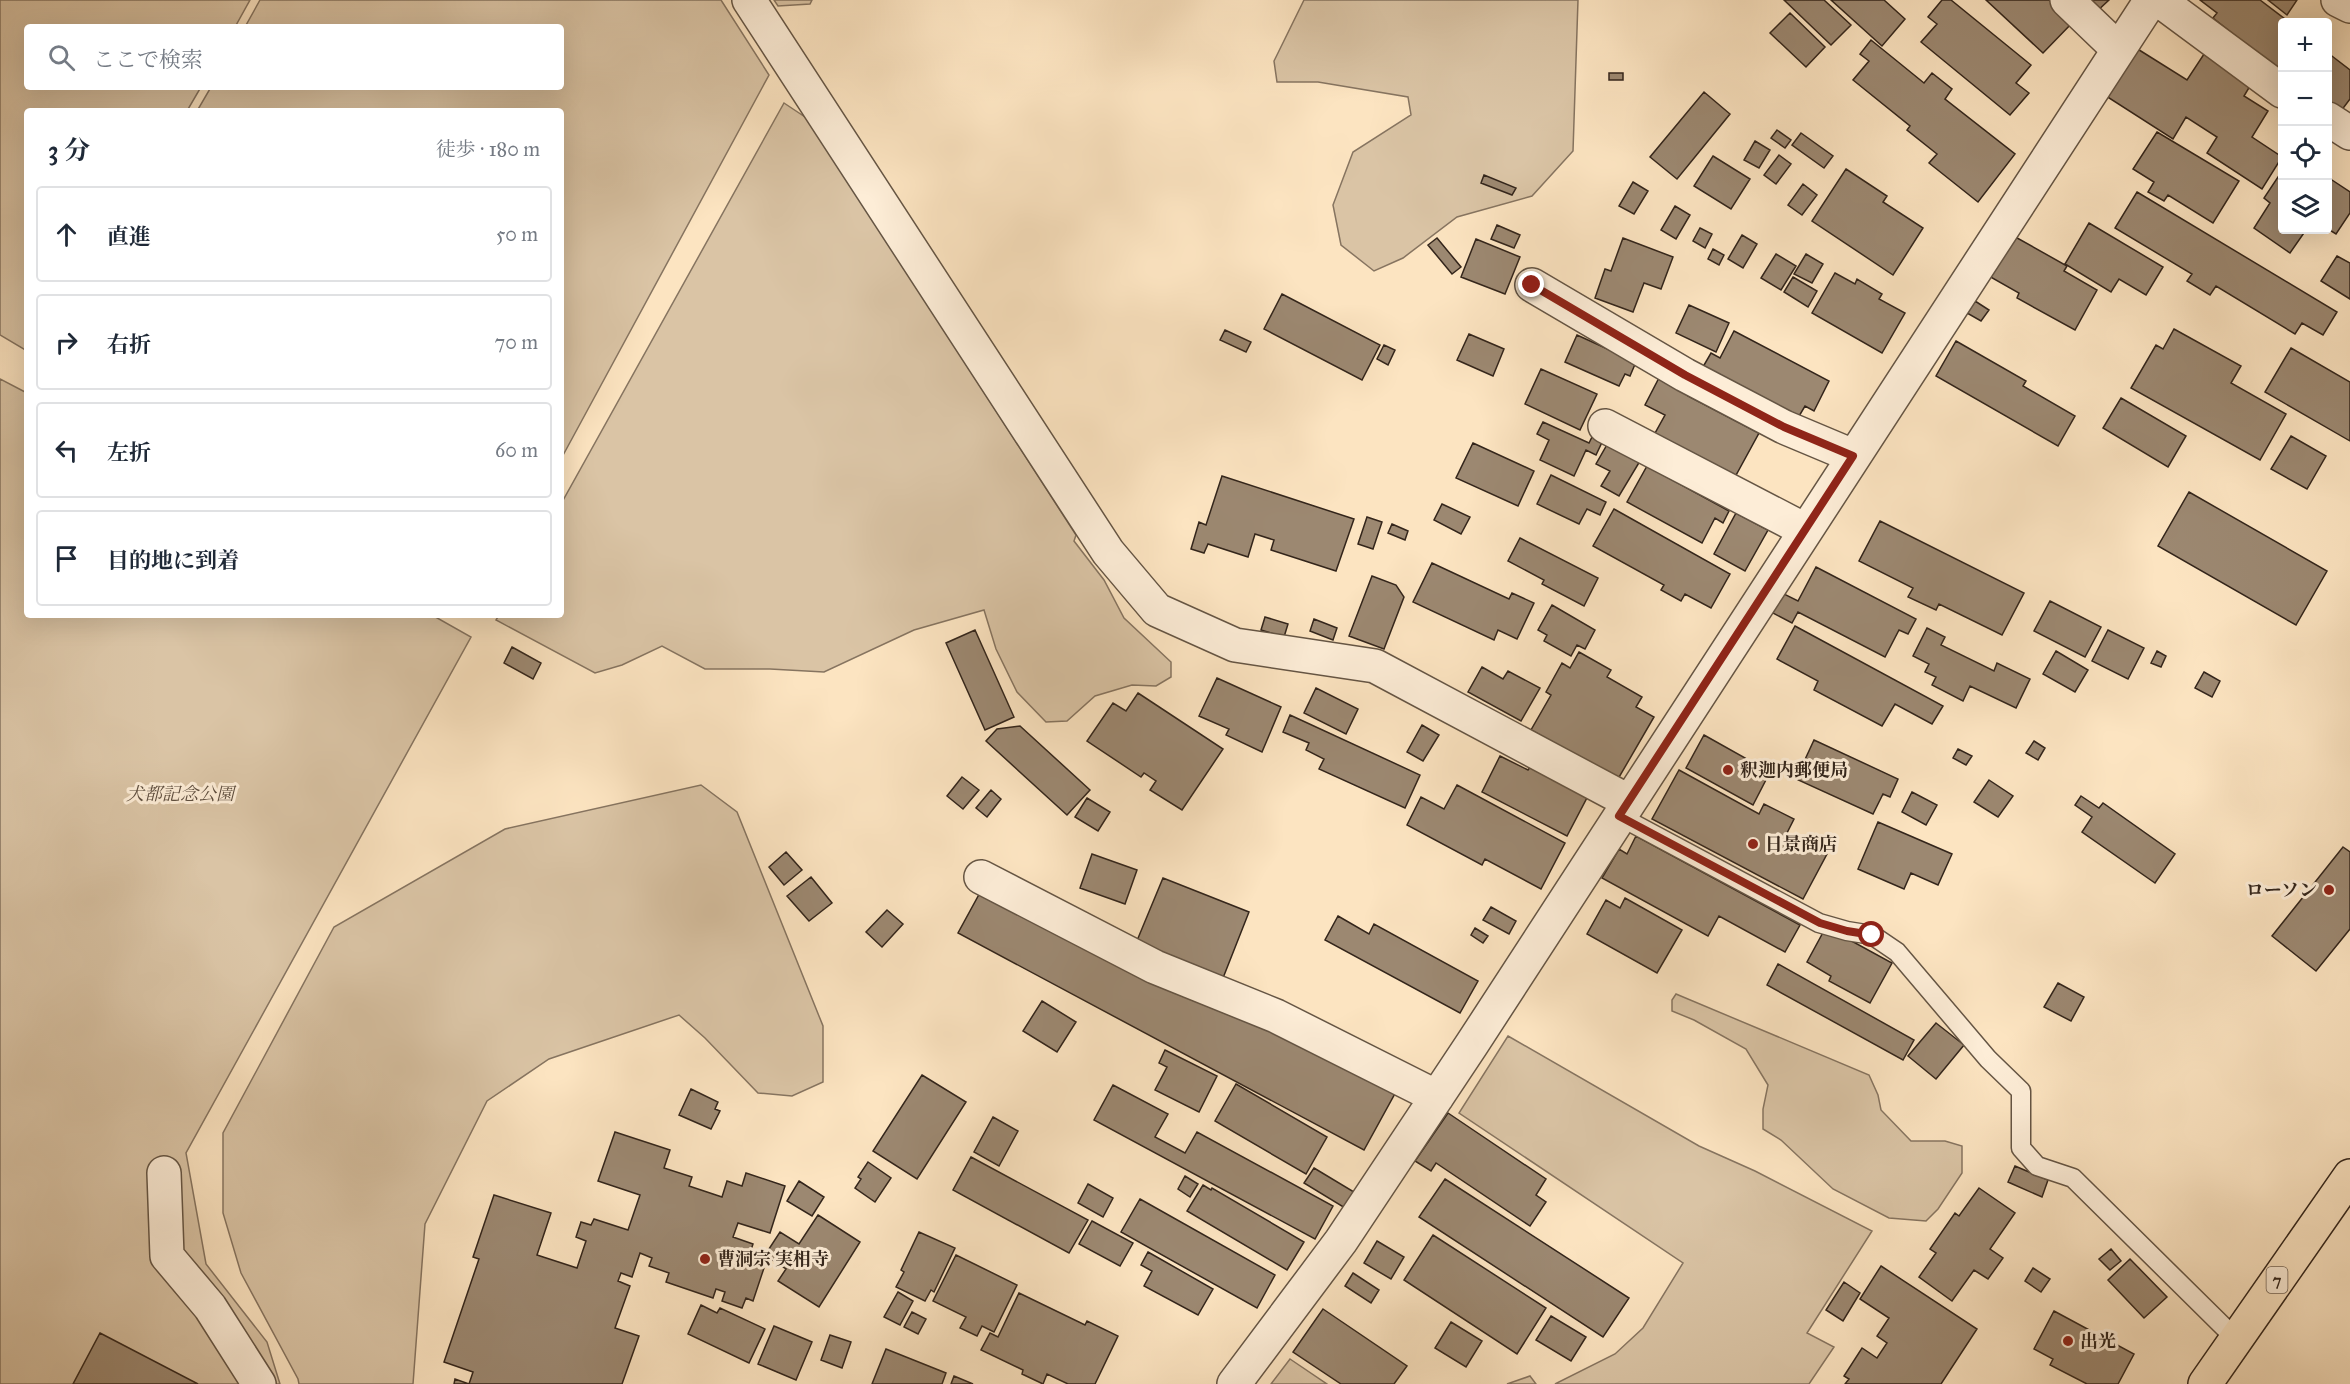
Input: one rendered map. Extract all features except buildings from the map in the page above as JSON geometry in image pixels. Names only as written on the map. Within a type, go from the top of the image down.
[{"type":"highway","name":"7","points":[[2205,1384],[2350,1176]]},
{"type":"street","points":[[749,0],[1108,552],[1157,610],[1235,645],[1375,666],[1623,809]]},
{"type":"street","points":[[2067,0],[2118,49]]},
{"type":"street","points":[[1234,1384],[1341,1241],[2151,0]]},
{"type":"street","points":[[2159,0],[2278,87]]},
{"type":"street","points":[[2338,0],[2350,6]]},
{"type":"street","points":[[2332,122],[2350,133]]},
{"type":"street","points":[[1532,285],[1685,375],[1784,427],[1853,456]]},
{"type":"street","points":[[1605,426],[1805,530]]},
{"type":"street","points":[[981,877],[1155,967],[1276,1016],[1437,1096]]},
{"type":"street","points":[[164,1173],[167,1256],[210,1307],[259,1384]]},
{"type":"lane","points":[[1623,809],[1820,923],[1872,935],[1897,952],[1988,1059],[2021,1091],[2021,1148],[2037,1166],[2073,1178],[2236,1339]]},
{"type":"green space","points":[[0,0],[250,0],[237,24],[24,24],[24,90],[199,90],[189,108],[24,108],[24,349],[0,335]]},
{"type":"green space","points":[[260,0],[721,0],[769,75],[564,453],[564,108],[199,108],[209,90],[564,90],[564,24],[247,24]]},
{"type":"green space","points":[[774,0],[812,0],[810,4],[778,6]]},
{"type":"green space","points":[[1304,0],[1578,0],[1573,151],[1532,196],[1457,217],[1403,258],[1374,271],[1341,245],[1333,205],[1353,152],[1411,115],[1408,97],[1318,82],[1277,82],[1274,61]]},
{"type":"green space","points":[[784,103],[808,119],[1076,535],[1074,541],[1104,580],[1124,618],[1171,662],[1171,677],[1156,686],[1132,685],[1095,696],[1067,721],[1046,722],[1017,692],[996,649],[984,610],[914,630],[824,672],[705,669],[662,646],[622,665],[595,673],[496,620],[497,618],[564,618],[564,499]]},
{"type":"green space","name":"犬都記念公園","points":[[0,379],[24,391],[24,618],[437,618],[471,637],[186,1153],[206,1264],[267,1342],[280,1384],[0,1384]]},
{"type":"green space","points":[[701,785],[737,812],[823,1026],[823,1082],[792,1096],[758,1093],[705,1038],[679,1015],[549,1059],[487,1101],[425,1224],[413,1384],[299,1384],[241,1273],[223,1213],[223,1133],[334,927],[505,829]]},
{"type":"green space","points":[[1676,994],[1869,1075],[1878,1095],[1881,1110],[1911,1141],[1945,1141],[1962,1146],[1962,1173],[1938,1209],[1926,1221],[1889,1218],[1833,1189],[1781,1140],[1763,1129],[1763,1109],[1768,1085],[1746,1049],[1694,1020],[1672,1011],[1672,1000]]},
{"type":"green space","points":[[1508,1036],[1699,1146],[1755,1171],[1872,1231],[1807,1333],[1834,1347],[1809,1384],[1555,1384],[1615,1354],[1643,1328],[1683,1263],[1459,1113]]},
{"type":"green space","points":[[1290,1359],[1327,1384],[1271,1384]]},
{"type":"green space","points":[[1530,1376],[1536,1384],[1507,1384]]},
{"type":"place","name":"釈迦内郵便局","points":[[1728,770]]},
{"type":"place","name":"日景商店","points":[[1753,844]]},
{"type":"place","name":"ローソン","points":[[2329,890]]},
{"type":"place","name":"曹洞宗 実相寺","points":[[705,1259]]},
{"type":"place","name":"出光","points":[[2068,1341]]},
{"type":"route","points":[[1532,285],[1685,375],[1784,427],[1853,456],[1619,816],[1820,923],[1872,935]]}]
